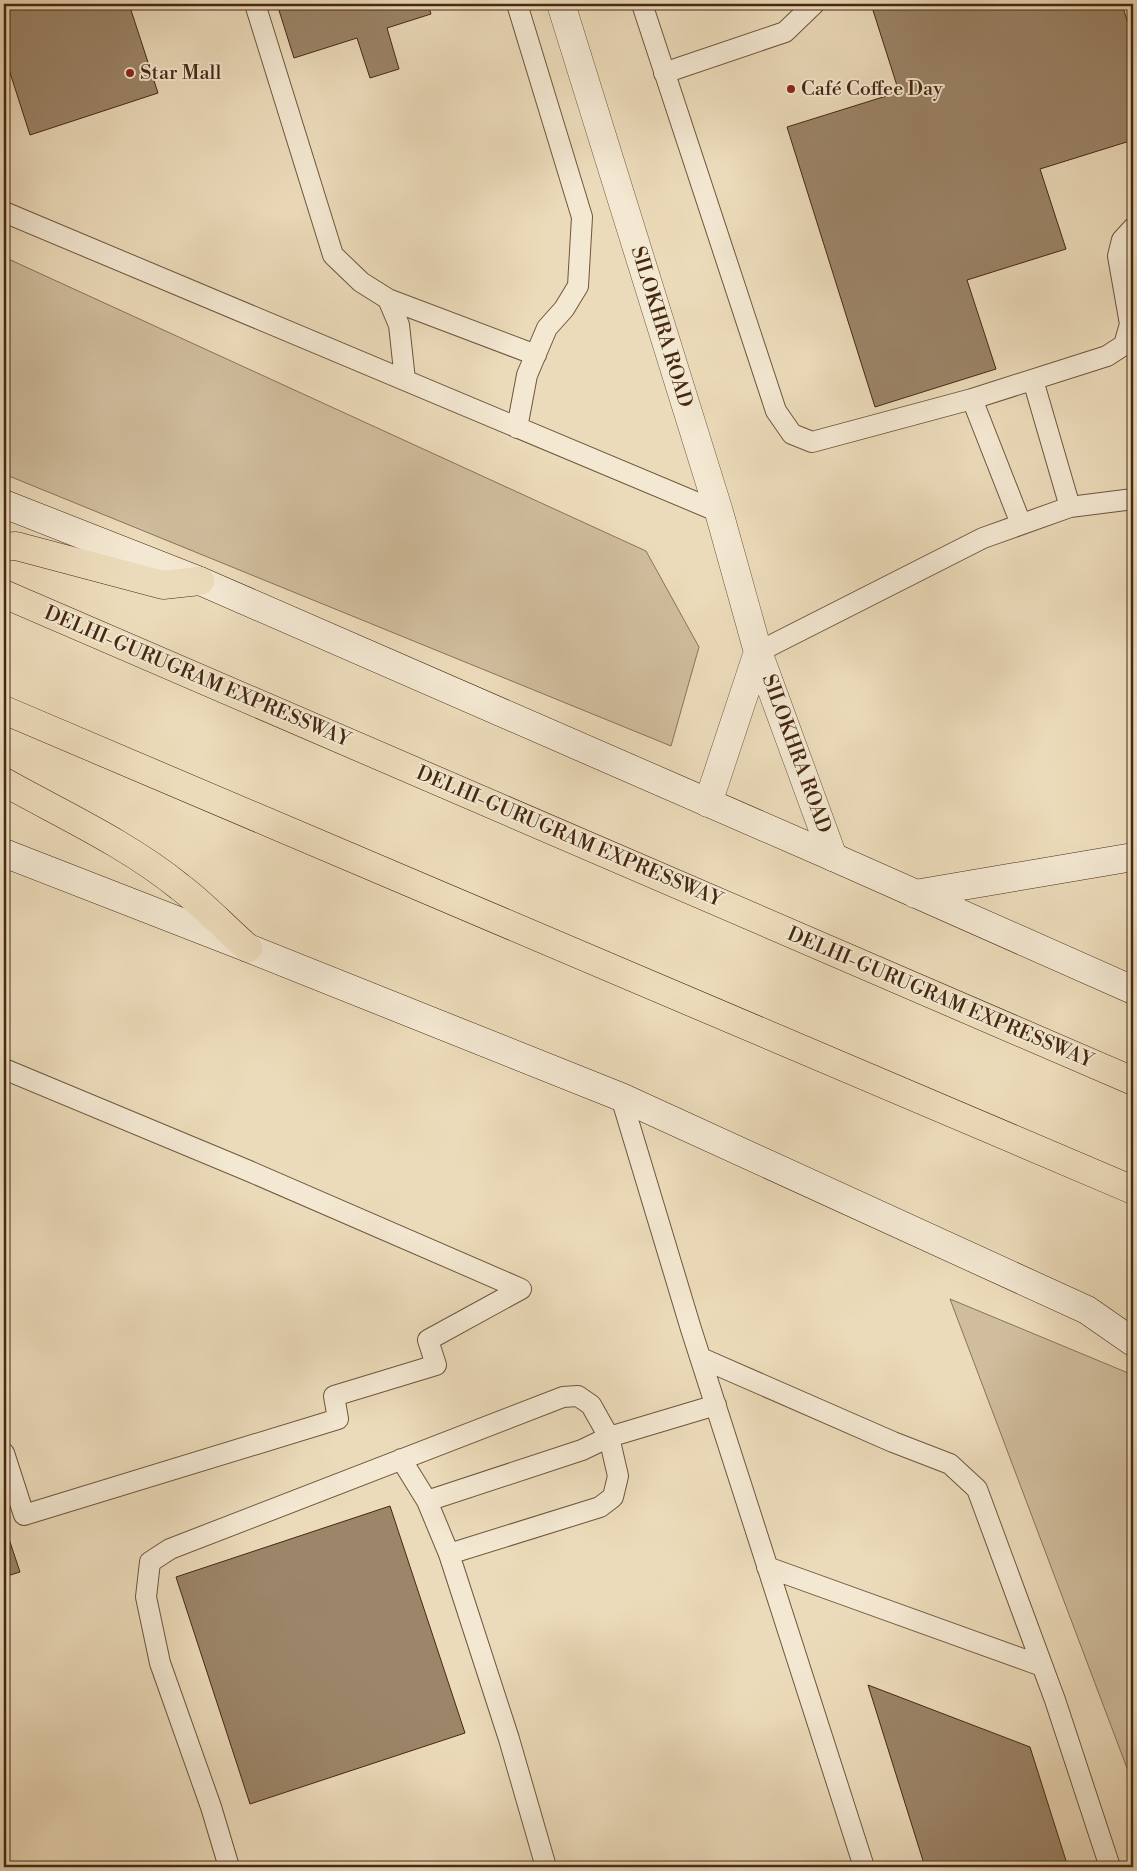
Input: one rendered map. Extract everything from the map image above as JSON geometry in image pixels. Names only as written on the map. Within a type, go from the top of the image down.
[{"type":"highway","points":[[4,547],[16,546],[163,585],[200,581]]},
{"type":"highway","name":"DELHI-GURUGRAM EXPRESSWAY","points":[[4,594],[1133,1081]]},
{"type":"highway","points":[[4,710],[1133,1190]]},
{"type":"highway","points":[[4,782],[118,845],[161,873],[180,887],[248,948]]},
{"type":"main road","name":"SILOKHRA ROAD","points":[[561,4],[719,512],[758,652],[833,857]]},
{"type":"main road","points":[[4,504],[200,581],[1133,990]]},
{"type":"main road","name":"SILOKHRA ROAD","points":[[708,803],[758,652]]},
{"type":"main road","points":[[4,853],[622,1097],[1087,1310],[1133,1328]]},
{"type":"main road","points":[[915,894],[1133,857]]},
{"type":"main road","points":[[1087,1310],[1133,1342]]},
{"type":"lane","points":[[254,4],[333,255],[361,282],[388,299],[536,355]]},
{"type":"lane","points":[[517,4],[582,217],[578,286],[564,308],[547,328],[527,375],[517,428]]},
{"type":"lane","points":[[642,4],[776,411],[792,434],[812,442],[972,400],[1107,356],[1124,345],[1130,324],[1118,256],[1122,240],[1133,228]]},
{"type":"lane","points":[[664,73],[785,32],[814,4]]},
{"type":"lane","points":[[4,212],[719,512]]},
{"type":"lane","points":[[388,299],[399,325],[405,380]]},
{"type":"lane","points":[[1033,380],[1070,507]]},
{"type":"lane","points":[[972,400],[1021,524]]},
{"type":"lane","points":[[758,652],[983,538],[1070,507],[1133,500]]},
{"type":"lane","points":[[4,1069],[258,1175],[521,1289],[428,1340],[436,1365],[334,1396],[338,1419],[24,1515],[4,1453]]},
{"type":"lane","points":[[622,1097],[701,1358],[864,1867]]},
{"type":"lane","points":[[701,1358],[893,1442],[950,1464],[977,1489],[1055,1700],[1110,1867]]},
{"type":"lane","points":[[229,1867],[211,1807],[160,1663],[146,1598],[150,1562],[170,1549],[563,1397],[578,1396],[591,1405],[609,1437],[618,1476],[613,1497],[600,1507],[449,1554]]},
{"type":"lane","points":[[427,1501],[582,1450],[609,1437],[716,1405]]},
{"type":"lane","points":[[401,1460],[427,1501],[449,1554],[509,1739],[546,1867]]},
{"type":"lane","points":[[768,1567],[1042,1666]]},
{"type":"shaded area","points":[[4,257],[646,551],[699,647],[671,746],[4,474]]},
{"type":"shaded area","points":[[950,1299],[1133,1375],[1133,1784]]},
{"type":"building","points":[[4,4],[129,4],[158,93],[30,135],[4,54]]},
{"type":"building","points":[[277,4],[428,4],[431,14],[387,28],[399,69],[370,78],[357,38],[294,58]]},
{"type":"building","points":[[871,4],[1122,4],[1133,40],[1133,140],[1040,169],[1066,249],[967,280],[996,369],[875,407],[787,127],[899,92]]},
{"type":"building","points":[[390,1506],[465,1733],[250,1804],[176,1577]]},
{"type":"building","points":[[4,1524],[20,1572],[4,1577]]},
{"type":"building","points":[[868,1685],[1030,1747],[1068,1867],[925,1867]]},
{"type":"place","name":"Star Mall","points":[[130,73]]},
{"type":"place","name":"Café Coffee Day","points":[[791,89]]}]
